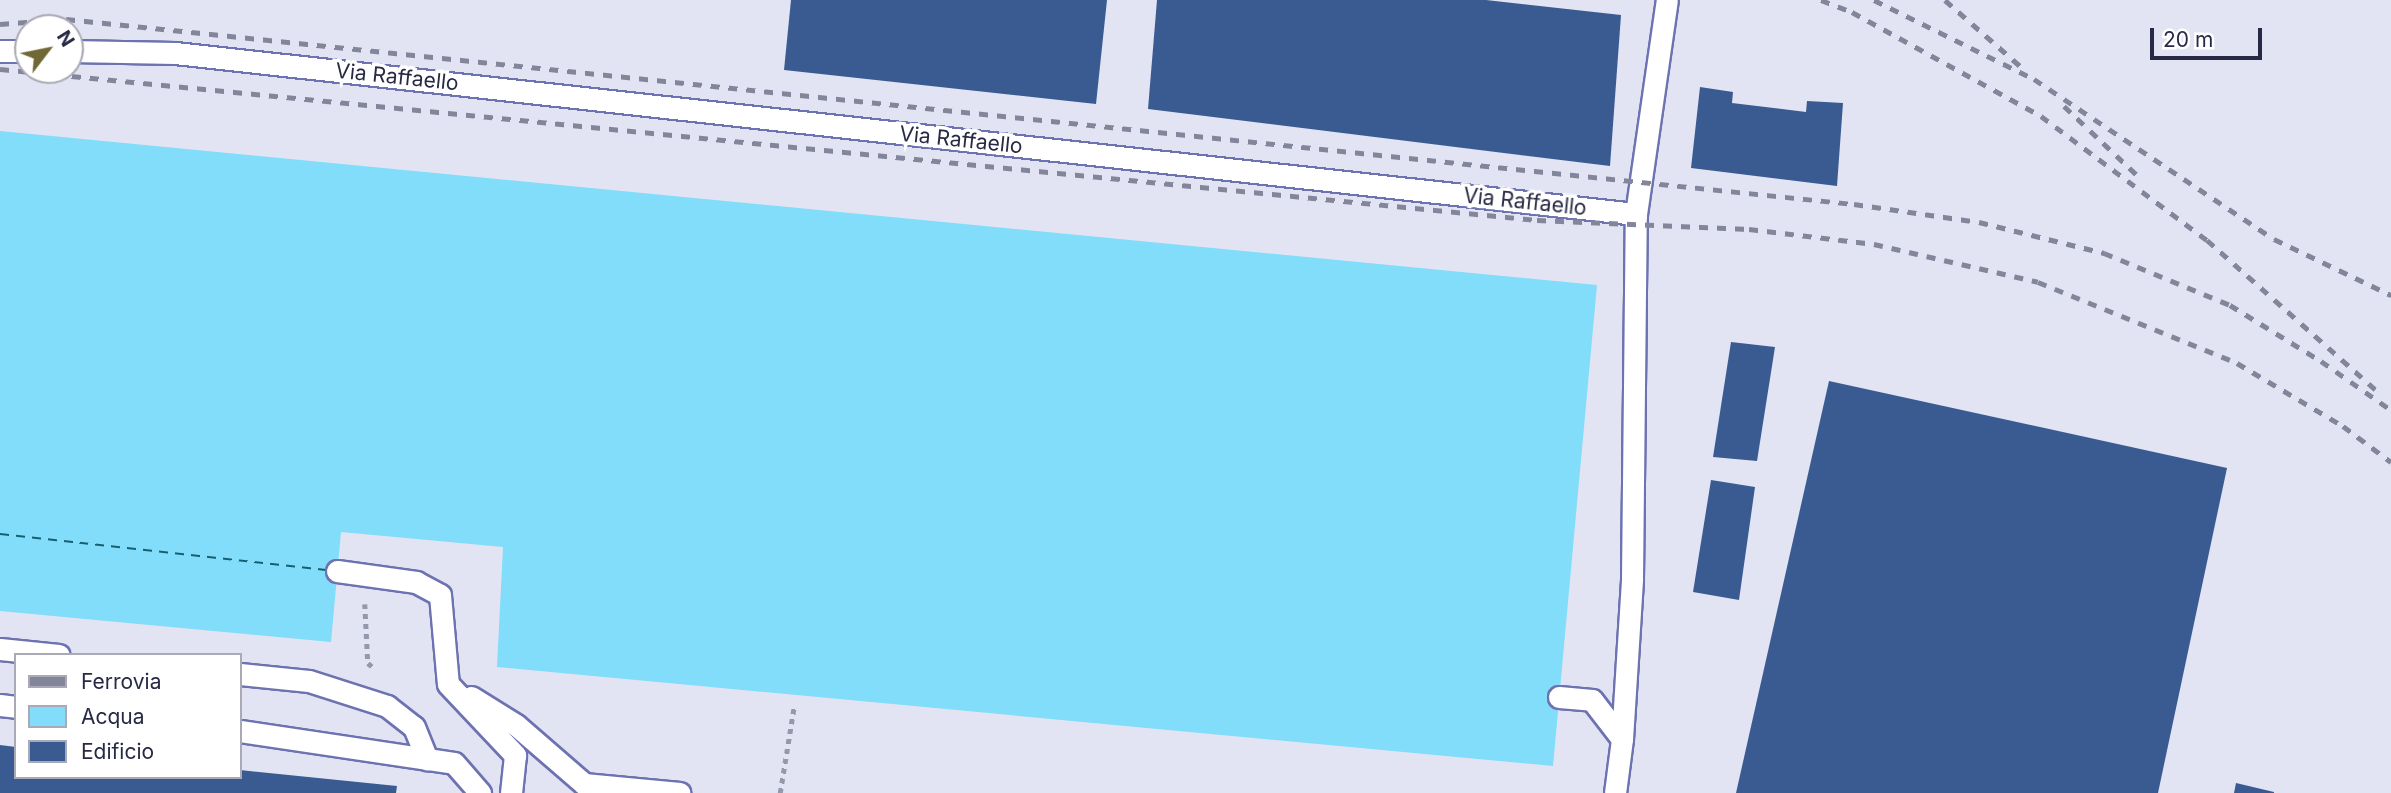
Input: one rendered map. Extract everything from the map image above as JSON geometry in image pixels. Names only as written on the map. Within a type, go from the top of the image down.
[{"type":"lane","points":[[1615,793],[1622,739],[1632,578],[1636,214],[1667,0]]},
{"type":"lane","name":"Via Raffaello","points":[[84,51],[188,54],[1636,214]]},
{"type":"lane","points":[[337,571],[416,582],[440,595],[448,684],[515,755],[510,793]]},
{"type":"lane","points":[[0,649],[39,653]]},
{"type":"lane","points":[[242,674],[309,681],[387,706],[414,727],[427,760]]},
{"type":"lane","points":[[448,684],[516,724],[584,784],[680,793]]},
{"type":"lane","points":[[1559,697],[1592,700],[1622,739]]},
{"type":"lane","points":[[242,731],[454,763],[480,793]]},
{"type":"path","points":[[780,793],[794,707]]},
{"type":"water","points":[[0,131],[1597,285],[1553,766],[497,667],[503,547],[341,532],[331,642],[0,611]]},
{"type":"building","points":[[791,0],[1107,0],[1096,104],[784,70]]},
{"type":"building","points":[[1157,0],[1486,0],[1621,15],[1610,166],[1148,109]]},
{"type":"building","points":[[1700,87],[1733,92],[1732,103],[1806,112],[1807,101],[1843,103],[1837,186],[1691,168]]},
{"type":"building","points":[[1731,342],[1775,347],[1757,461],[1713,457]]},
{"type":"building","points":[[1829,381],[2227,468],[2158,793],[1736,793]]},
{"type":"building","points":[[1711,480],[1755,487],[1739,600],[1693,592]]},
{"type":"building","points":[[0,745],[14,747],[14,779],[242,779],[242,770],[397,786],[396,793],[0,793]]},
{"type":"building","points":[[2236,783],[2274,792],[2274,793],[2234,793]]},
{"type":"ferry route","points":[[0,534],[326,570]]},
{"type":"railway","points":[[1821,0],[1852,12],[2041,116],[2207,240],[2375,389]]},
{"type":"railway","points":[[1874,0],[2034,79],[2274,239],[2391,295]]},
{"type":"railway","points":[[1945,0],[2020,66]]},
{"type":"railway","points":[[0,24],[66,19],[1854,204],[1979,222],[2104,253],[2230,305],[2321,361],[2391,410]]},
{"type":"railway","points":[[0,69],[1537,220],[1749,229],[1874,244],[2038,282],[2237,363],[2343,426],[2391,462]]},
{"type":"railway","points":[[2064,106],[2138,176]]}]
